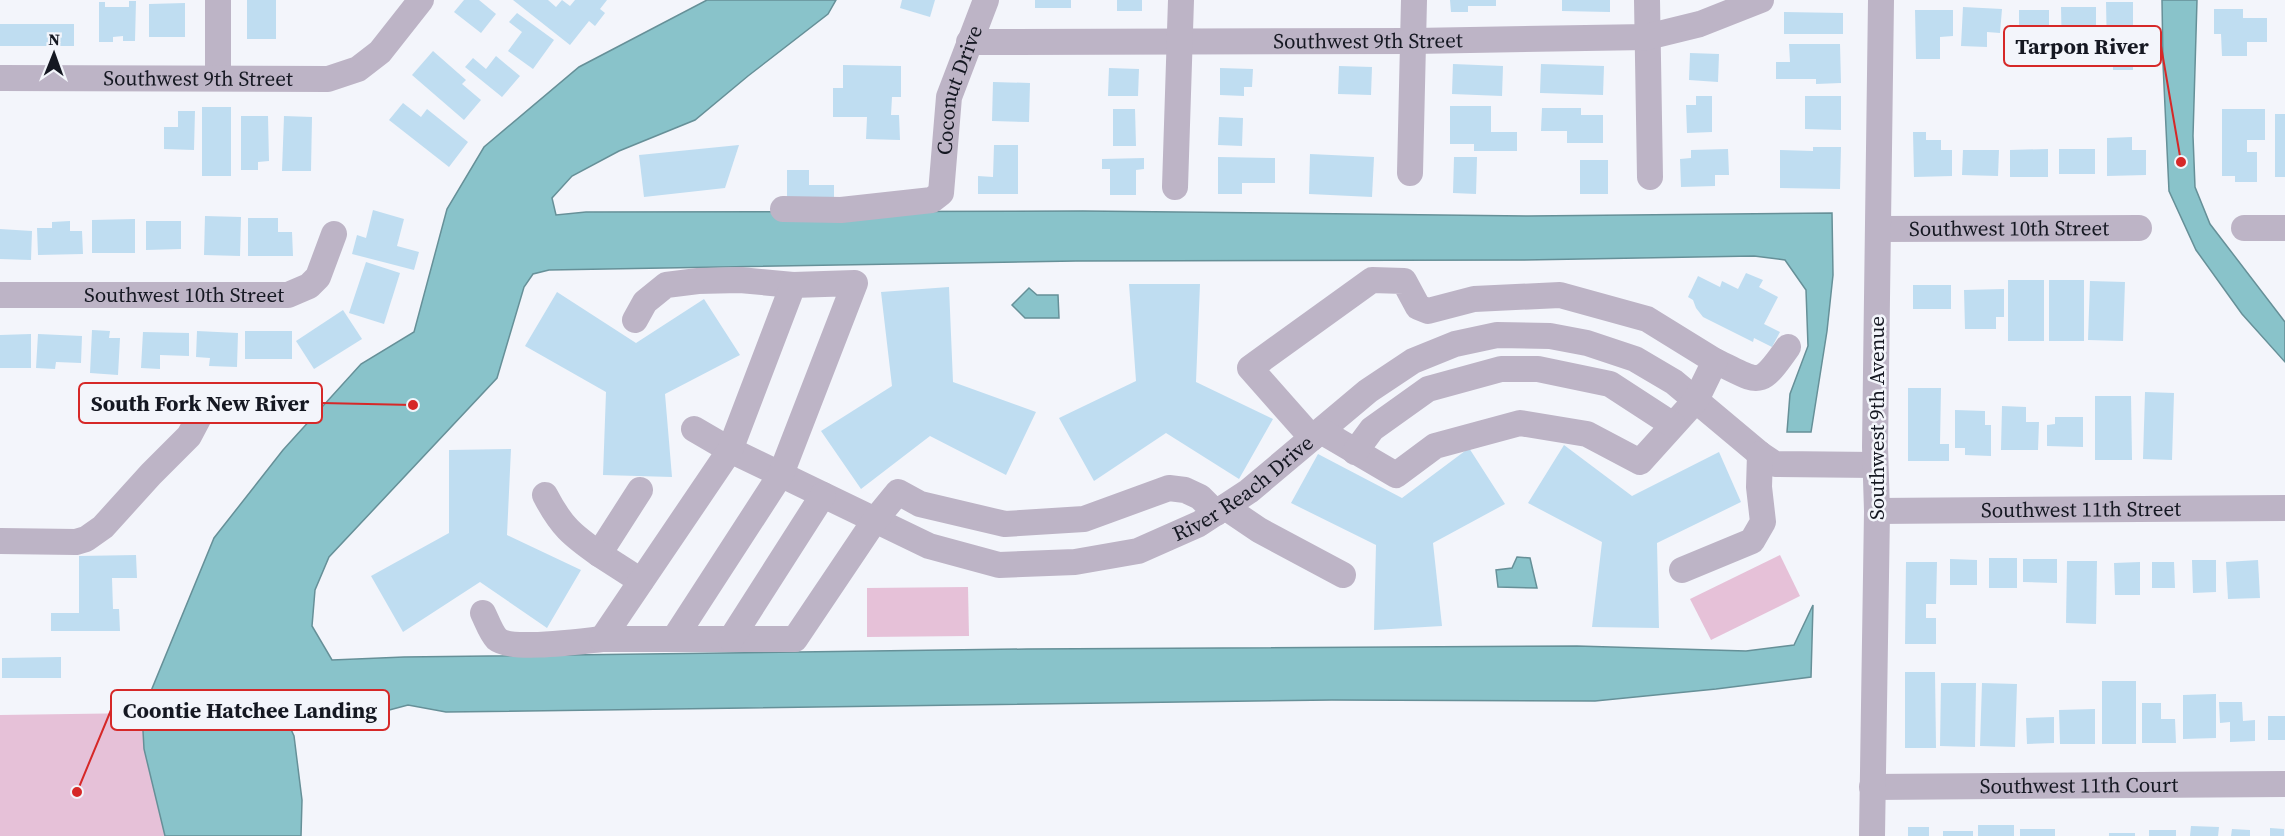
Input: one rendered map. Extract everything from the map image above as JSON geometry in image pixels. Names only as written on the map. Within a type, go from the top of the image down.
[{"type":"street","points":[[218,0],[218,78]]},
{"type":"street","name":"Southwest 9th Street","points":[[0,78],[328,79],[358,69],[380,51],[421,0]]},
{"type":"street","name":"Coconut Drive","points":[[783,209],[842,210],[932,200],[941,193],[950,97],[986,0]]},
{"type":"street","points":[[1175,187],[1181,0]]},
{"type":"street","points":[[1410,173],[1414,0]]},
{"type":"street","points":[[1647,0],[1650,177]]},
{"type":"street","name":"Southwest 9th Street","points":[[969,42],[1414,41],[1647,37],[1700,24],[1761,0]]},
{"type":"street","name":"Southwest 9th Avenue","points":[[1872,836],[1881,0]]},
{"type":"street","name":"Southwest 10th Street","points":[[1879,229],[2139,228]]},
{"type":"street","points":[[2244,228],[2285,228]]},
{"type":"street","name":"Southwest 10th Street","points":[[0,295],[288,294],[309,285],[318,277],[334,234]]},
{"type":"street","points":[[635,320],[645,302],[666,285],[698,281],[740,280],[793,285],[855,283],[781,474],[674,639]]},
{"type":"street","points":[[1715,361],[1696,400],[1640,462],[1587,434],[1520,423],[1435,446],[1396,475],[1355,452],[1316,435],[1250,368],[1372,280],[1404,281],[1418,307],[1428,311],[1474,299],[1560,295],[1647,319],[1715,361],[1753,379],[1769,374],[1788,347]]},
{"type":"street","points":[[602,639],[730,450],[793,285]]},
{"type":"street","name":"River Reach Drive","points":[[694,429],[730,450],[929,546],[999,565],[1076,562],[1138,551],[1199,524],[1249,491],[1368,391],[1413,361],[1455,344],[1497,335],[1551,336],[1587,343],[1635,359],[1674,382],[1760,454]]},
{"type":"street","points":[[1355,452],[1372,429],[1428,389],[1501,369],[1538,369],[1610,384],[1673,425]]},
{"type":"street","points":[[0,541],[76,542],[86,539],[103,527],[137,488],[189,436],[207,402]]},
{"type":"street","points":[[1682,570],[1752,541],[1763,522],[1759,487],[1760,454],[1775,447],[1875,456]]},
{"type":"street","points":[[483,614],[497,639],[507,644],[553,644],[602,639],[795,639],[875,520],[898,492],[920,504],[1005,524],[1084,519],[1169,488],[1185,490],[1343,575]]},
{"type":"street","points":[[600,554],[640,490]]},
{"type":"street","points":[[545,495],[559,520],[572,534],[641,581]]},
{"type":"street","points":[[731,639],[823,495]]},
{"type":"street","name":"Southwest 11th Street","points":[[1877,511],[2285,508]]},
{"type":"street","name":"Southwest 11th Court","points":[[1872,787],[2285,784]]},
{"type":"shaded area","points":[[1780,555],[1800,596],[1711,640],[1690,599]]},
{"type":"shaded area","points":[[968,587],[969,636],[867,637],[867,588]]},
{"type":"shaded area","points":[[142,713],[144,749],[165,836],[0,836],[0,715]]},
{"type":"water","points":[[707,0],[836,0],[828,14],[695,120],[619,151],[572,176],[552,198],[556,215],[586,212],[1083,211],[1529,216],[1832,213],[1833,275],[1827,331],[1811,432],[1787,432],[1790,394],[1808,346],[1806,290],[1785,260],[1754,256],[1523,260],[1076,261],[549,270],[533,274],[524,287],[497,378],[329,557],[315,590],[312,626],[332,660],[404,657],[1027,649],[1577,646],[1746,651],[1794,645],[1813,605],[1811,677],[1595,701],[1332,700],[446,712],[408,705],[362,715],[317,705],[283,712],[294,736],[302,800],[301,836],[165,836],[144,749],[142,713],[214,538],[283,450],[361,364],[414,332],[447,209],[484,147],[579,67]]},
{"type":"water","points":[[2162,0],[2197,0],[2193,136],[2195,187],[2210,224],[2285,322],[2285,362],[2242,314],[2196,250],[2169,191]]},
{"type":"water","points":[[1029,288],[1037,295],[1058,295],[1059,318],[1025,318],[1012,305]]},
{"type":"water","points":[[1517,557],[1530,558],[1537,588],[1498,587],[1496,570],[1512,568]]},
{"type":"building","points":[[247,0],[276,0],[276,39],[247,39]]},
{"type":"building","points":[[464,0],[479,0],[496,14],[481,33],[454,12]]},
{"type":"building","points":[[513,0],[548,0],[556,7],[562,0],[570,6],[575,0],[607,0],[600,9],[605,13],[595,26],[589,21],[570,45]]},
{"type":"building","points":[[902,0],[935,0],[930,17],[900,8]]},
{"type":"building","points":[[1035,0],[1071,0],[1071,8],[1035,8]]},
{"type":"building","points":[[1117,0],[1142,0],[1142,11],[1117,11]]},
{"type":"building","points":[[1450,0],[1496,0],[1496,6],[1468,6],[1468,12],[1451,12]]},
{"type":"building","points":[[1562,0],[1610,0],[1610,12],[1562,11]]},
{"type":"building","points":[[129,1],[136,1],[135,41],[123,41],[123,36],[113,37],[113,42],[99,42],[99,2],[105,2],[105,7],[129,7]]},
{"type":"building","points":[[2106,2],[2133,2],[2133,70],[2113,70],[2113,52],[2107,52]]},
{"type":"building","points":[[185,3],[185,37],[149,37],[149,4]]},
{"type":"building","points":[[1963,7],[2002,9],[2000,33],[1987,32],[1987,47],[1961,46]]},
{"type":"building","points":[[2061,7],[2096,7],[2096,35],[2083,35],[2084,56],[2062,56]]},
{"type":"building","points":[[2214,9],[2243,9],[2243,18],[2267,18],[2267,42],[2247,42],[2247,56],[2222,56],[2221,34],[2214,34]]},
{"type":"building","points":[[1915,10],[1953,10],[1953,36],[1940,37],[1940,59],[1916,59]]},
{"type":"building","points":[[2019,10],[2049,10],[2049,39],[2031,38],[2031,52],[2021,52]]},
{"type":"building","points":[[1784,12],[1843,13],[1843,34],[1784,34]]},
{"type":"building","points":[[517,13],[554,40],[533,69],[508,51],[522,32],[509,22]]},
{"type":"building","points":[[0,24],[74,24],[74,46],[0,46]]},
{"type":"building","points":[[1789,44],[1840,44],[1841,83],[1816,84],[1816,79],[1776,79],[1776,62],[1790,62]]},
{"type":"building","points":[[433,51],[466,80],[462,84],[481,100],[464,120],[412,75]]},
{"type":"building","points":[[1690,53],[1719,54],[1718,82],[1689,80]]},
{"type":"building","points":[[496,56],[520,76],[502,97],[465,67],[473,58],[486,69]]},
{"type":"building","points":[[1453,64],[1503,66],[1502,96],[1452,94]]},
{"type":"building","points":[[1541,64],[1604,66],[1603,95],[1540,93]]},
{"type":"building","points":[[843,65],[901,66],[901,97],[892,97],[891,115],[899,115],[900,140],[866,139],[867,117],[833,117],[833,88],[843,88]]},
{"type":"building","points":[[1339,66],[1372,67],[1371,95],[1338,94]]},
{"type":"building","points":[[1109,68],[1139,69],[1138,96],[1108,96]]},
{"type":"building","points":[[1220,68],[1253,69],[1252,87],[1244,87],[1244,96],[1220,95]]},
{"type":"building","points":[[993,82],[1030,83],[1029,122],[992,121]]},
{"type":"building","points":[[1696,96],[1712,96],[1712,132],[1687,133],[1686,105],[1696,105]]},
{"type":"building","points":[[1805,96],[1841,96],[1841,130],[1805,129]]},
{"type":"building","points":[[403,103],[421,117],[427,109],[468,142],[449,167],[389,120]]},
{"type":"building","points":[[1450,106],[1491,106],[1491,132],[1517,132],[1517,151],[1474,151],[1474,144],[1450,144]]},
{"type":"building","points":[[202,107],[231,107],[231,176],[202,176]]},
{"type":"building","points":[[1542,108],[1581,108],[1581,115],[1603,115],[1603,143],[1567,143],[1567,131],[1541,131]]},
{"type":"building","points":[[1113,109],[1135,109],[1136,146],[1113,146]]},
{"type":"building","points":[[2222,109],[2265,109],[2265,140],[2247,140],[2247,152],[2257,152],[2257,182],[2235,182],[2235,176],[2222,176]]},
{"type":"building","points":[[178,111],[195,111],[194,150],[164,149],[164,127],[178,127]]},
{"type":"building","points":[[2275,114],[2285,114],[2285,177],[2275,177]]},
{"type":"building","points":[[241,116],[268,116],[269,161],[258,162],[258,170],[241,170]]},
{"type":"building","points":[[284,116],[312,117],[311,171],[282,171]]},
{"type":"building","points":[[1219,117],[1243,118],[1242,146],[1218,145]]},
{"type":"building","points":[[1913,132],[1926,132],[1926,140],[1941,140],[1941,150],[1952,150],[1952,176],[1914,177]]},
{"type":"building","points":[[2132,137],[2132,150],[2146,150],[2146,175],[2107,176],[2107,138]]},
{"type":"building","points":[[739,145],[725,188],[644,197],[639,155]]},
{"type":"building","points":[[994,145],[1018,145],[1018,194],[978,194],[978,176],[993,177]]},
{"type":"building","points":[[1813,147],[1841,147],[1840,189],[1780,188],[1780,150],[1813,151]]},
{"type":"building","points":[[1728,149],[1729,175],[1715,175],[1715,186],[1681,187],[1680,159],[1691,158],[1691,150]]},
{"type":"building","points":[[2048,149],[2048,177],[2010,177],[2010,150]]},
{"type":"building","points":[[2059,149],[2095,149],[2095,174],[2059,174]]},
{"type":"building","points":[[1963,150],[1999,150],[1998,176],[1962,175]]},
{"type":"building","points":[[1310,154],[1374,157],[1372,197],[1309,194]]},
{"type":"building","points":[[1218,157],[1275,158],[1275,183],[1242,183],[1242,194],[1218,194]]},
{"type":"building","points":[[1454,157],[1477,157],[1476,194],[1453,193]]},
{"type":"building","points":[[1144,158],[1144,169],[1136,170],[1136,195],[1110,195],[1110,169],[1102,169],[1102,159]]},
{"type":"building","points":[[1580,160],[1608,160],[1608,194],[1580,194]]},
{"type":"building","points":[[787,170],[809,170],[809,185],[834,185],[834,202],[787,202]]},
{"type":"building","points":[[373,210],[404,219],[397,246],[419,252],[414,270],[352,254],[357,235],[366,238]]},
{"type":"building","points":[[205,216],[241,217],[240,256],[204,255]]},
{"type":"building","points":[[248,218],[278,218],[278,232],[292,232],[293,256],[248,256]]},
{"type":"building","points":[[135,219],[135,253],[92,253],[92,220]]},
{"type":"building","points":[[70,221],[70,231],[82,231],[83,254],[38,255],[37,228],[52,228],[52,222]]},
{"type":"building","points":[[146,221],[181,221],[181,249],[146,250]]},
{"type":"building","points":[[0,229],[32,231],[31,260],[0,259]]},
{"type":"building","points":[[366,262],[400,273],[384,324],[349,313]]},
{"type":"building","points":[[1746,273],[1763,280],[1759,287],[1778,297],[1764,324],[1780,332],[1772,347],[1754,338],[1753,342],[1703,317],[1693,300],[1688,297],[1698,276],[1720,287],[1722,281],[1738,289]]},
{"type":"building","points":[[2008,280],[2044,280],[2044,341],[2008,341]]},
{"type":"building","points":[[2049,280],[2084,280],[2084,341],[2049,341]]},
{"type":"building","points":[[2090,281],[2125,282],[2123,341],[2088,340]]},
{"type":"building","points":[[1129,284],[1200,284],[1196,382],[1273,419],[1239,479],[1166,433],[1094,481],[1059,418],[1136,381]]},
{"type":"building","points":[[1913,285],[1951,285],[1951,309],[1913,309]]},
{"type":"building","points":[[949,287],[953,382],[1036,412],[1006,475],[930,436],[861,489],[821,431],[892,386],[881,292]]},
{"type":"building","points":[[2004,289],[2004,317],[1996,317],[1996,329],[1965,329],[1964,290]]},
{"type":"building","points":[[557,292],[636,343],[704,299],[740,355],[665,394],[672,477],[603,475],[606,392],[525,346]]},
{"type":"building","points":[[343,310],[362,339],[314,369],[296,341]]},
{"type":"building","points":[[92,330],[110,331],[109,338],[120,338],[118,375],[90,373]]},
{"type":"building","points":[[197,331],[238,333],[237,367],[209,366],[210,358],[196,357]]},
{"type":"building","points":[[245,331],[292,331],[292,359],[245,359]]},
{"type":"building","points":[[143,332],[189,333],[189,356],[160,355],[160,369],[141,368]]},
{"type":"building","points":[[31,334],[31,368],[0,368],[0,335]]},
{"type":"building","points":[[38,334],[82,336],[81,363],[56,362],[55,369],[36,368]]},
{"type":"building","points":[[1908,388],[1941,388],[1940,444],[1949,444],[1949,461],[1908,461]]},
{"type":"building","points":[[2145,392],[2174,393],[2172,460],[2143,459]]},
{"type":"building","points":[[2095,396],[2131,396],[2132,460],[2095,460]]},
{"type":"building","points":[[2002,406],[2026,407],[2026,422],[2039,422],[2038,450],[2001,450]]},
{"type":"building","points":[[1955,410],[1985,411],[1985,425],[1991,425],[1991,456],[1965,455],[1965,448],[1955,448]]},
{"type":"building","points":[[2055,417],[2083,417],[2083,447],[2047,446],[2047,425],[2055,424]]},
{"type":"building","points":[[1564,445],[1632,496],[1719,452],[1741,502],[1657,543],[1659,628],[1592,627],[1602,542],[1528,503]]},
{"type":"building","points":[[1469,448],[1505,504],[1433,543],[1442,626],[1374,630],[1376,545],[1291,503],[1318,454],[1402,498]]},
{"type":"building","points":[[511,449],[507,535],[581,570],[547,628],[480,582],[403,632],[371,576],[449,533],[449,450]]},
{"type":"building","points":[[136,555],[137,578],[112,578],[113,609],[119,609],[120,631],[51,631],[51,613],[79,613],[79,556]]},
{"type":"building","points":[[1989,558],[2017,558],[2017,588],[1989,588]]},
{"type":"building","points":[[1950,559],[1977,560],[1977,585],[1950,585]]},
{"type":"building","points":[[2023,559],[2057,559],[2057,583],[2023,582]]},
{"type":"building","points":[[2192,560],[2216,560],[2216,592],[2193,593]]},
{"type":"building","points":[[2258,560],[2260,598],[2228,599],[2226,562]]},
{"type":"building","points":[[2067,561],[2097,561],[2096,624],[2066,623]]},
{"type":"building","points":[[1906,562],[1937,562],[1936,604],[1926,604],[1926,618],[1936,618],[1936,644],[1905,644]]},
{"type":"building","points":[[2140,562],[2140,595],[2115,595],[2114,563]]},
{"type":"building","points":[[2152,562],[2174,562],[2175,588],[2152,588]]},
{"type":"building","points":[[61,657],[61,678],[2,678],[2,658]]},
{"type":"building","points":[[1905,672],[1935,672],[1936,748],[1905,748]]},
{"type":"building","points":[[2102,681],[2136,681],[2136,744],[2102,744]]},
{"type":"building","points":[[1941,683],[1976,683],[1975,747],[1940,746]]},
{"type":"building","points":[[1982,683],[2017,684],[2015,747],[1980,746]]},
{"type":"building","points":[[2216,694],[2216,738],[2183,739],[2183,695]]},
{"type":"building","points":[[2219,702],[2242,702],[2243,721],[2255,720],[2255,741],[2230,742],[2230,722],[2220,723]]},
{"type":"building","points":[[2142,703],[2161,703],[2161,719],[2175,719],[2176,743],[2142,743]]},
{"type":"building","points":[[2095,709],[2095,744],[2060,744],[2059,710]]},
{"type":"building","points":[[2268,716],[2285,716],[2285,740],[2268,740]]},
{"type":"building","points":[[2054,717],[2054,743],[2027,744],[2026,718]]},
{"type":"building","points":[[1978,825],[2014,825],[2014,836],[1978,836]]},
{"type":"building","points":[[2191,826],[2219,827],[2218,836],[2190,836]]},
{"type":"building","points":[[1908,827],[1929,827],[1929,836],[1908,836]]},
{"type":"building","points":[[2270,828],[2284,829],[2284,836],[2270,836]]},
{"type":"building","points":[[2020,829],[2055,829],[2055,836],[2020,836]]},
{"type":"building","points":[[2232,829],[2250,830],[2250,836],[2231,836]]},
{"type":"building","points":[[2149,830],[2176,830],[2176,836],[2149,836]]},
{"type":"building","points":[[1943,831],[1973,831],[1973,836],[1943,836]]},
{"type":"building","points":[[2109,833],[2135,833],[2135,836],[2109,836]]},
{"type":"place","name":"Tarpon River","points":[[2181,162]]},
{"type":"place","name":"South Fork New River","points":[[413,405]]},
{"type":"place","name":"Coontie Hatchee Landing","points":[[77,792]]}]
